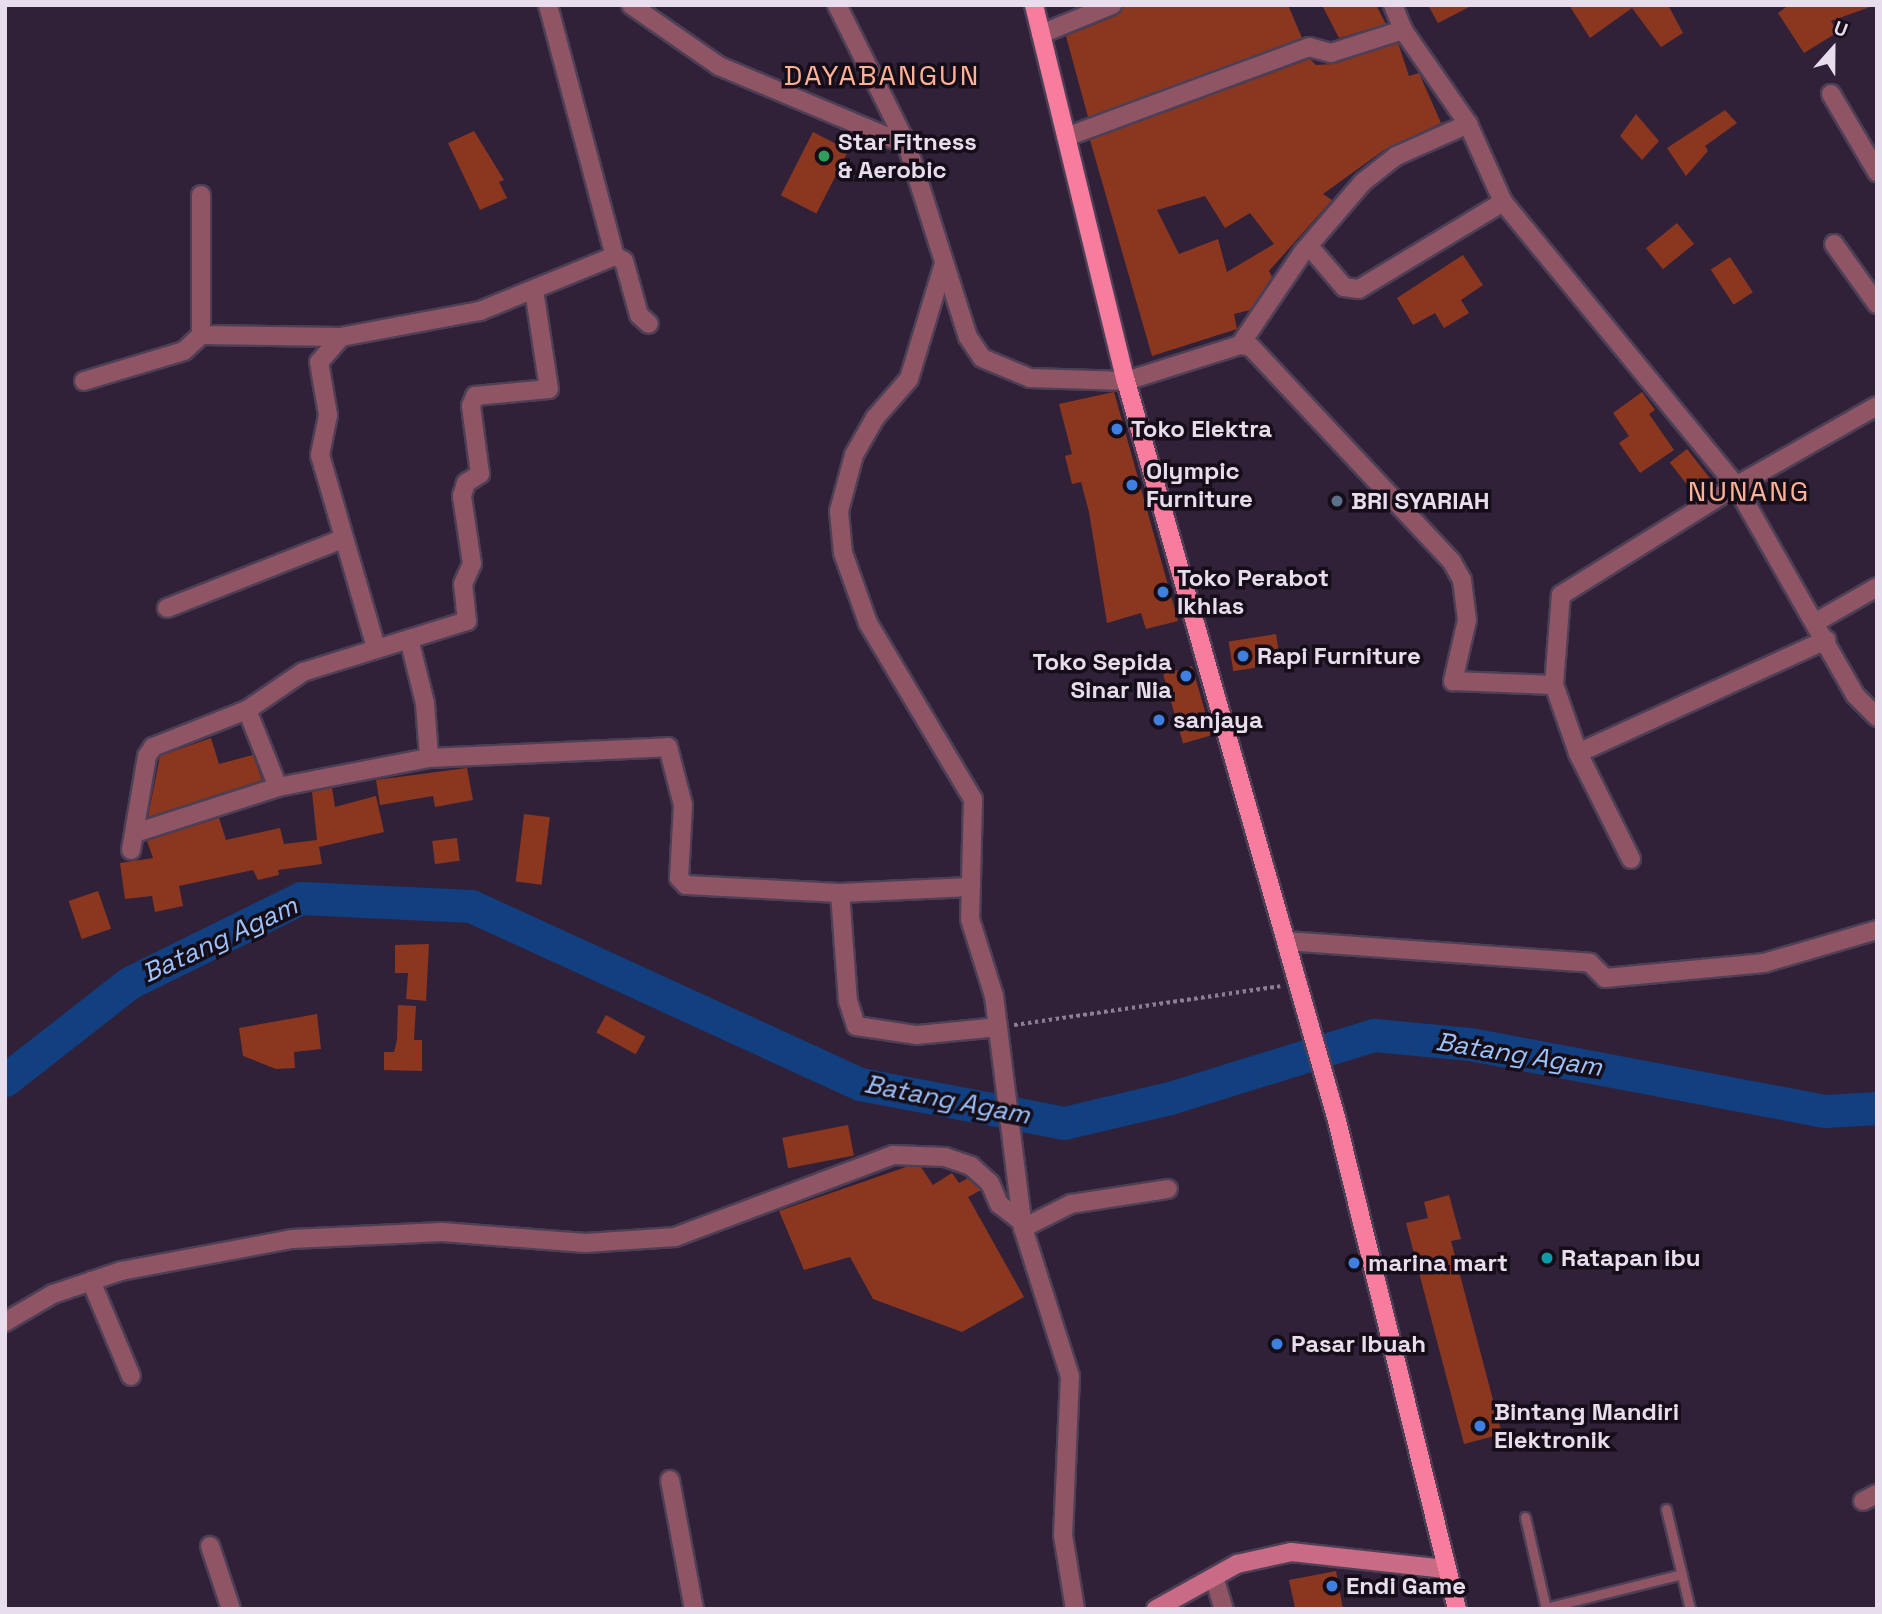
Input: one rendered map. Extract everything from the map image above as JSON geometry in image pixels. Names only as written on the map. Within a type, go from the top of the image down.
[{"type":"main road","points":[[1034,5],[1126,381],[1336,1117],[1445,1569],[1457,1609]]},
{"type":"street","points":[[548,5],[615,256],[624,261],[639,315],[649,324]]},
{"type":"street","points":[[631,5],[719,66],[907,145]]},
{"type":"street","points":[[837,5],[907,145],[968,337],[982,358],[1010,374],[1030,378],[1126,381],[1240,345],[1251,347],[1452,562],[1462,580],[1467,620],[1453,681],[1554,685]]},
{"type":"street","points":[[1041,34],[1112,5]]},
{"type":"street","points":[[1393,5],[1403,30],[1468,124],[1503,202],[1735,486],[1816,622],[1855,695],[1877,717]]},
{"type":"street","points":[[1066,137],[1309,47],[1331,53],[1403,30]]},
{"type":"street","points":[[1831,94],[1877,173]]},
{"type":"street","points":[[1240,345],[1309,246],[1352,193],[1396,156],[1468,124]]},
{"type":"street","points":[[201,195],[201,335]]},
{"type":"street","points":[[1309,246],[1344,287],[1359,289],[1503,202]]},
{"type":"street","points":[[1834,244],[1877,303]]},
{"type":"street","points":[[84,381],[184,351],[201,335],[341,337],[480,311],[615,256]]},
{"type":"street","points":[[944,262],[915,366],[854,455],[839,511],[843,554],[869,623],[974,799],[970,919],[998,1027],[1013,1163],[1023,1225],[1070,1376],[1063,1535],[1075,1609]]},
{"type":"street","points":[[534,290],[549,389],[475,396],[471,406],[480,474],[466,483],[462,495],[472,564],[463,584],[467,621],[303,672],[247,710],[153,747],[147,755],[133,842],[278,787],[429,758],[668,747],[683,805],[679,878],[686,885],[839,893],[970,887]]},
{"type":"street","points":[[341,337],[319,362],[328,415],[320,455],[340,540],[376,648]]},
{"type":"street","points":[[1630,859],[1578,753],[1554,685],[1561,595],[1735,486],[1877,406]]},
{"type":"street","points":[[167,608],[340,540]]},
{"type":"street","points":[[1816,622],[1877,587]]},
{"type":"street","points":[[410,639],[425,703],[429,758]]},
{"type":"street","points":[[1578,753],[1825,640]]},
{"type":"street","points":[[247,710],[278,787]]},
{"type":"street","points":[[839,893],[848,1001],[856,1026],[917,1035],[998,1027]]},
{"type":"street","points":[[1286,941],[1590,963],[1605,978],[1763,963],[1877,930]]},
{"type":"street","points":[[5,1322],[53,1294],[91,1281],[183,1256],[292,1239],[442,1231],[586,1243],[675,1237],[893,1155],[945,1157],[971,1166],[990,1184],[999,1204],[1023,1225]]},
{"type":"street","points":[[1023,1225],[1071,1204],[1168,1189]]},
{"type":"street","points":[[91,1281],[131,1376]]},
{"type":"street","points":[[670,1480],[694,1609]]},
{"type":"street","points":[[210,1546],[231,1609]]},
{"type":"street","points":[[1156,1609],[1237,1564],[1291,1552],[1445,1569]]},
{"type":"street","points":[[1214,1577],[1224,1609]]},
{"type":"lane","points":[[1666,1509],[1690,1609]]},
{"type":"lane","points":[[1525,1517],[1546,1608],[1682,1574]]},
{"type":"path","points":[[998,1027],[1300,991]]},
{"type":"building","points":[[1123,5],[1288,5],[1302,38],[1088,117],[1066,36],[1116,16]]},
{"type":"building","points":[[1322,5],[1376,5],[1386,24],[1339,38]]},
{"type":"building","points":[[1428,5],[1473,5],[1438,23]]},
{"type":"building","points":[[1569,5],[1668,5],[1683,33],[1661,47],[1632,8],[1590,38]]},
{"type":"building","points":[[1789,5],[1870,7],[1831,21],[1838,32],[1804,53],[1778,13]]},
{"type":"building","points":[[1398,43],[1409,76],[1419,73],[1441,123],[1384,150],[1323,194],[1332,200],[1269,271],[1272,277],[1250,310],[1234,314],[1237,329],[1152,356],[1090,140],[1310,59],[1316,65],[1334,64]],"holes":[[[1205,196],[1225,228],[1250,213],[1274,244],[1227,272],[1218,239],[1179,254],[1157,210]]]},
{"type":"building","points":[[1725,110],[1737,123],[1705,146],[1708,151],[1686,176],[1667,148]]},
{"type":"building","points":[[1636,114],[1659,141],[1642,160],[1620,136]]},
{"type":"building","points":[[474,131],[504,180],[499,182],[507,198],[480,210],[448,143]]},
{"type":"building","points":[[813,132],[849,150],[816,213],[781,195]]},
{"type":"building","points":[[1677,223],[1694,244],[1663,269],[1646,248]]},
{"type":"building","points":[[1463,255],[1483,285],[1461,300],[1469,313],[1444,328],[1435,313],[1413,325],[1397,298]]},
{"type":"building","points":[[1730,257],[1753,292],[1734,305],[1711,270]]},
{"type":"building","points":[[1114,392],[1178,621],[1146,629],[1141,613],[1107,623],[1089,512],[1081,482],[1072,484],[1065,456],[1072,454],[1059,404]]},
{"type":"building","points":[[1642,392],[1655,410],[1649,414],[1674,450],[1640,473],[1619,443],[1629,436],[1613,413]]},
{"type":"building","points":[[1687,449],[1715,485],[1698,499],[1670,463]]},
{"type":"building","points":[[1276,634],[1281,664],[1233,671],[1229,642]]},
{"type":"building","points":[[1192,666],[1212,735],[1183,743],[1163,674]]},
{"type":"building","points":[[211,738],[219,764],[253,755],[262,780],[148,817],[160,756]]},
{"type":"building","points":[[467,768],[473,800],[435,807],[433,796],[380,805],[376,780]]},
{"type":"building","points":[[332,788],[335,807],[376,796],[384,832],[319,847],[322,864],[278,870],[279,875],[258,880],[253,870],[179,886],[183,906],[155,912],[152,896],[125,899],[120,863],[153,858],[147,841],[219,818],[226,840],[280,828],[284,844],[317,840],[312,792]]},
{"type":"building","points":[[524,814],[550,817],[542,885],[516,881]]},
{"type":"building","points":[[457,838],[460,861],[435,864],[432,841]]},
{"type":"building","points":[[98,891],[111,929],[82,939],[69,901]]},
{"type":"building","points":[[429,944],[426,1001],[406,999],[408,973],[395,973],[395,945]]},
{"type":"building","points":[[398,1005],[416,1006],[414,1040],[422,1040],[422,1071],[384,1070],[384,1052],[394,1052],[397,1040]]},
{"type":"building","points":[[317,1014],[321,1049],[294,1052],[295,1068],[276,1069],[243,1056],[239,1028]]},
{"type":"building","points":[[606,1015],[645,1037],[636,1054],[596,1032]]},
{"type":"building","points":[[848,1125],[854,1155],[788,1168],[782,1138]]},
{"type":"building","points":[[906,1167],[921,1167],[933,1185],[952,1173],[959,1183],[968,1178],[981,1190],[968,1197],[1024,1297],[962,1332],[873,1299],[850,1257],[804,1270],[779,1211]]},
{"type":"building","points":[[1449,1195],[1461,1239],[1451,1241],[1502,1434],[1464,1444],[1406,1223],[1428,1218],[1424,1202]]},
{"type":"building","points":[[1336,1571],[1343,1609],[1295,1608],[1289,1580]]},
{"type":"waterway","name":"Batang Agam","points":[[5,1080],[129,983],[301,898],[471,906],[860,1084],[1064,1123],[1170,1098],[1374,1035],[1470,1044],[1826,1111],[1877,1108]]},
{"type":"place","name":"Star Fitness & Aerobic","points":[[824,156]]},
{"type":"place","name":"Toko Elektra","points":[[1117,429]]},
{"type":"place","name":"Olympic Furniture","points":[[1132,485]]},
{"type":"place","name":"BRI SYARIAH","points":[[1337,501]]},
{"type":"place","name":"Toko Perabot Ikhlas","points":[[1163,592]]},
{"type":"place","name":"Rapi Furniture","points":[[1243,656]]},
{"type":"place","name":"Toko Sepida Sinar Nia","points":[[1186,676]]},
{"type":"place","name":"sanjaya","points":[[1159,720]]},
{"type":"place","name":"Ratapan ibu","points":[[1547,1258]]},
{"type":"place","name":"marina mart","points":[[1354,1263]]},
{"type":"place","name":"Pasar Ibuah","points":[[1277,1344]]},
{"type":"place","name":"Bintang Mandiri Elektronik","points":[[1480,1426]]},
{"type":"place","name":"Endi Game","points":[[1332,1586]]},
{"type":"district","name":"DAYABANGUN","points":[[882,75]]},
{"type":"district","name":"NUNANG","points":[[1749,491]]}]
